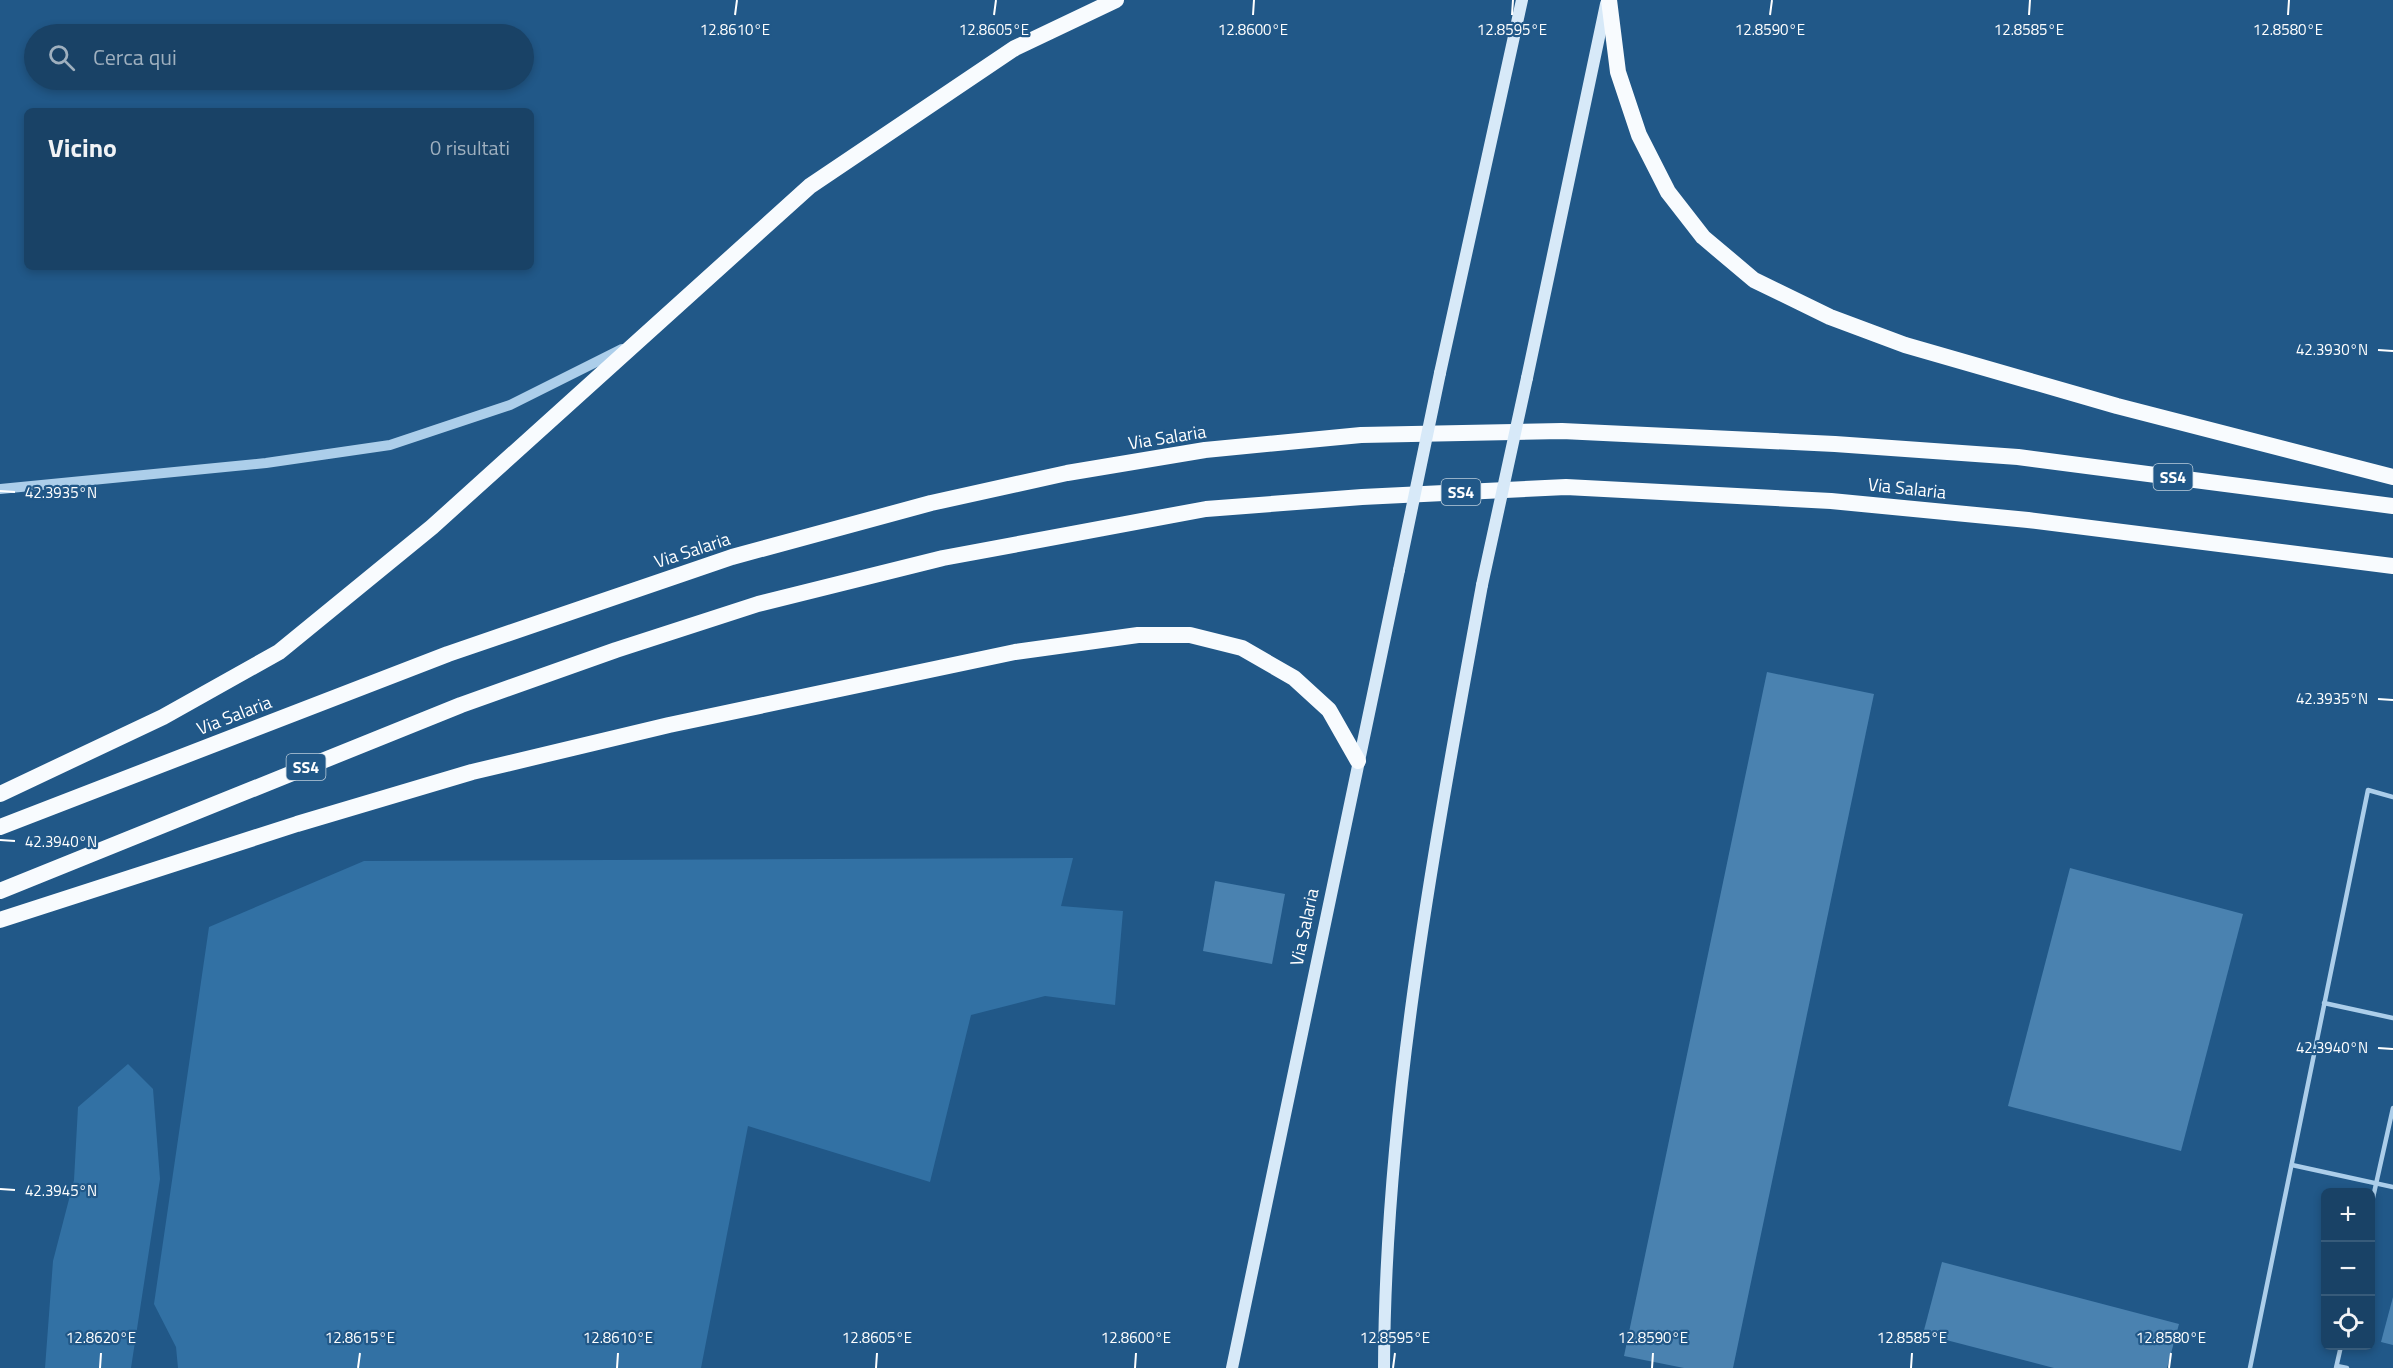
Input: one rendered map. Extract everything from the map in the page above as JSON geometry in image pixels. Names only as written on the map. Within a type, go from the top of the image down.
[{"type":"highway","points":[[0,794],[163,717],[279,652],[432,528],[810,186],[1015,48],[1116,0]]},
{"type":"highway","points":[[1608,0],[1618,72],[1639,135],[1668,192],[1703,237],[1754,280],[1830,317],[1905,345],[2117,406],[2393,477]]},
{"type":"highway","name":"Via Salaria","points":[[0,827],[448,654],[732,556],[931,503],[1067,473],[1205,450],[1373,435],[1562,431],[2018,457],[2393,506]]},
{"type":"highway","name":"Via Salaria","points":[[0,891],[461,705],[616,650],[747,608],[943,558],[1206,509],[1362,497],[1566,487],[1831,501],[2040,521],[2393,566]]},
{"type":"highway","points":[[0,920],[297,824],[472,772],[669,725],[1015,652],[1138,635],[1190,635],[1242,648],[1294,678],[1329,710],[1358,761]]},
{"type":"main road","name":"Via Salaria","points":[[1232,1368],[1440,373],[1522,0]]},
{"type":"main road","points":[[1384,1368],[1384,1290],[1389,1216],[1417,970],[1442,806],[1482,585],[1608,0]]},
{"type":"street","points":[[0,489],[266,463],[390,445],[510,405],[641,340]]},
{"type":"lane","points":[[2250,1368],[2368,790],[2393,797]]},
{"type":"lane","points":[[2324,1003],[2393,1018]]},
{"type":"lane","points":[[2375,1188],[2393,1108]]},
{"type":"lane","points":[[2292,1165],[2393,1187]]},
{"type":"lane","points":[[2340,1350],[2336,1367],[2347,1368]]},
{"type":"shaded area","points":[[1073,858],[1061,906],[1123,911],[1115,1005],[1045,996],[971,1015],[930,1182],[748,1126],[701,1368],[178,1368],[176,1347],[154,1304],[209,927],[364,861]]},
{"type":"shaded area","points":[[128,1064],[153,1089],[160,1179],[131,1368],[45,1368],[53,1261],[74,1180],[78,1107]]},
{"type":"building","points":[[1767,672],[1874,694],[1733,1368],[1684,1368],[1624,1356]]},
{"type":"building","points":[[2070,868],[2243,914],[2181,1151],[2008,1106]]},
{"type":"building","points":[[1215,881],[1285,894],[1272,964],[1203,951]]},
{"type":"building","points":[[1942,1262],[2179,1324],[2167,1368],[2054,1368],[1923,1334]]},
{"type":"building","points":[[2393,1297],[2393,1345],[2381,1342]]}]
